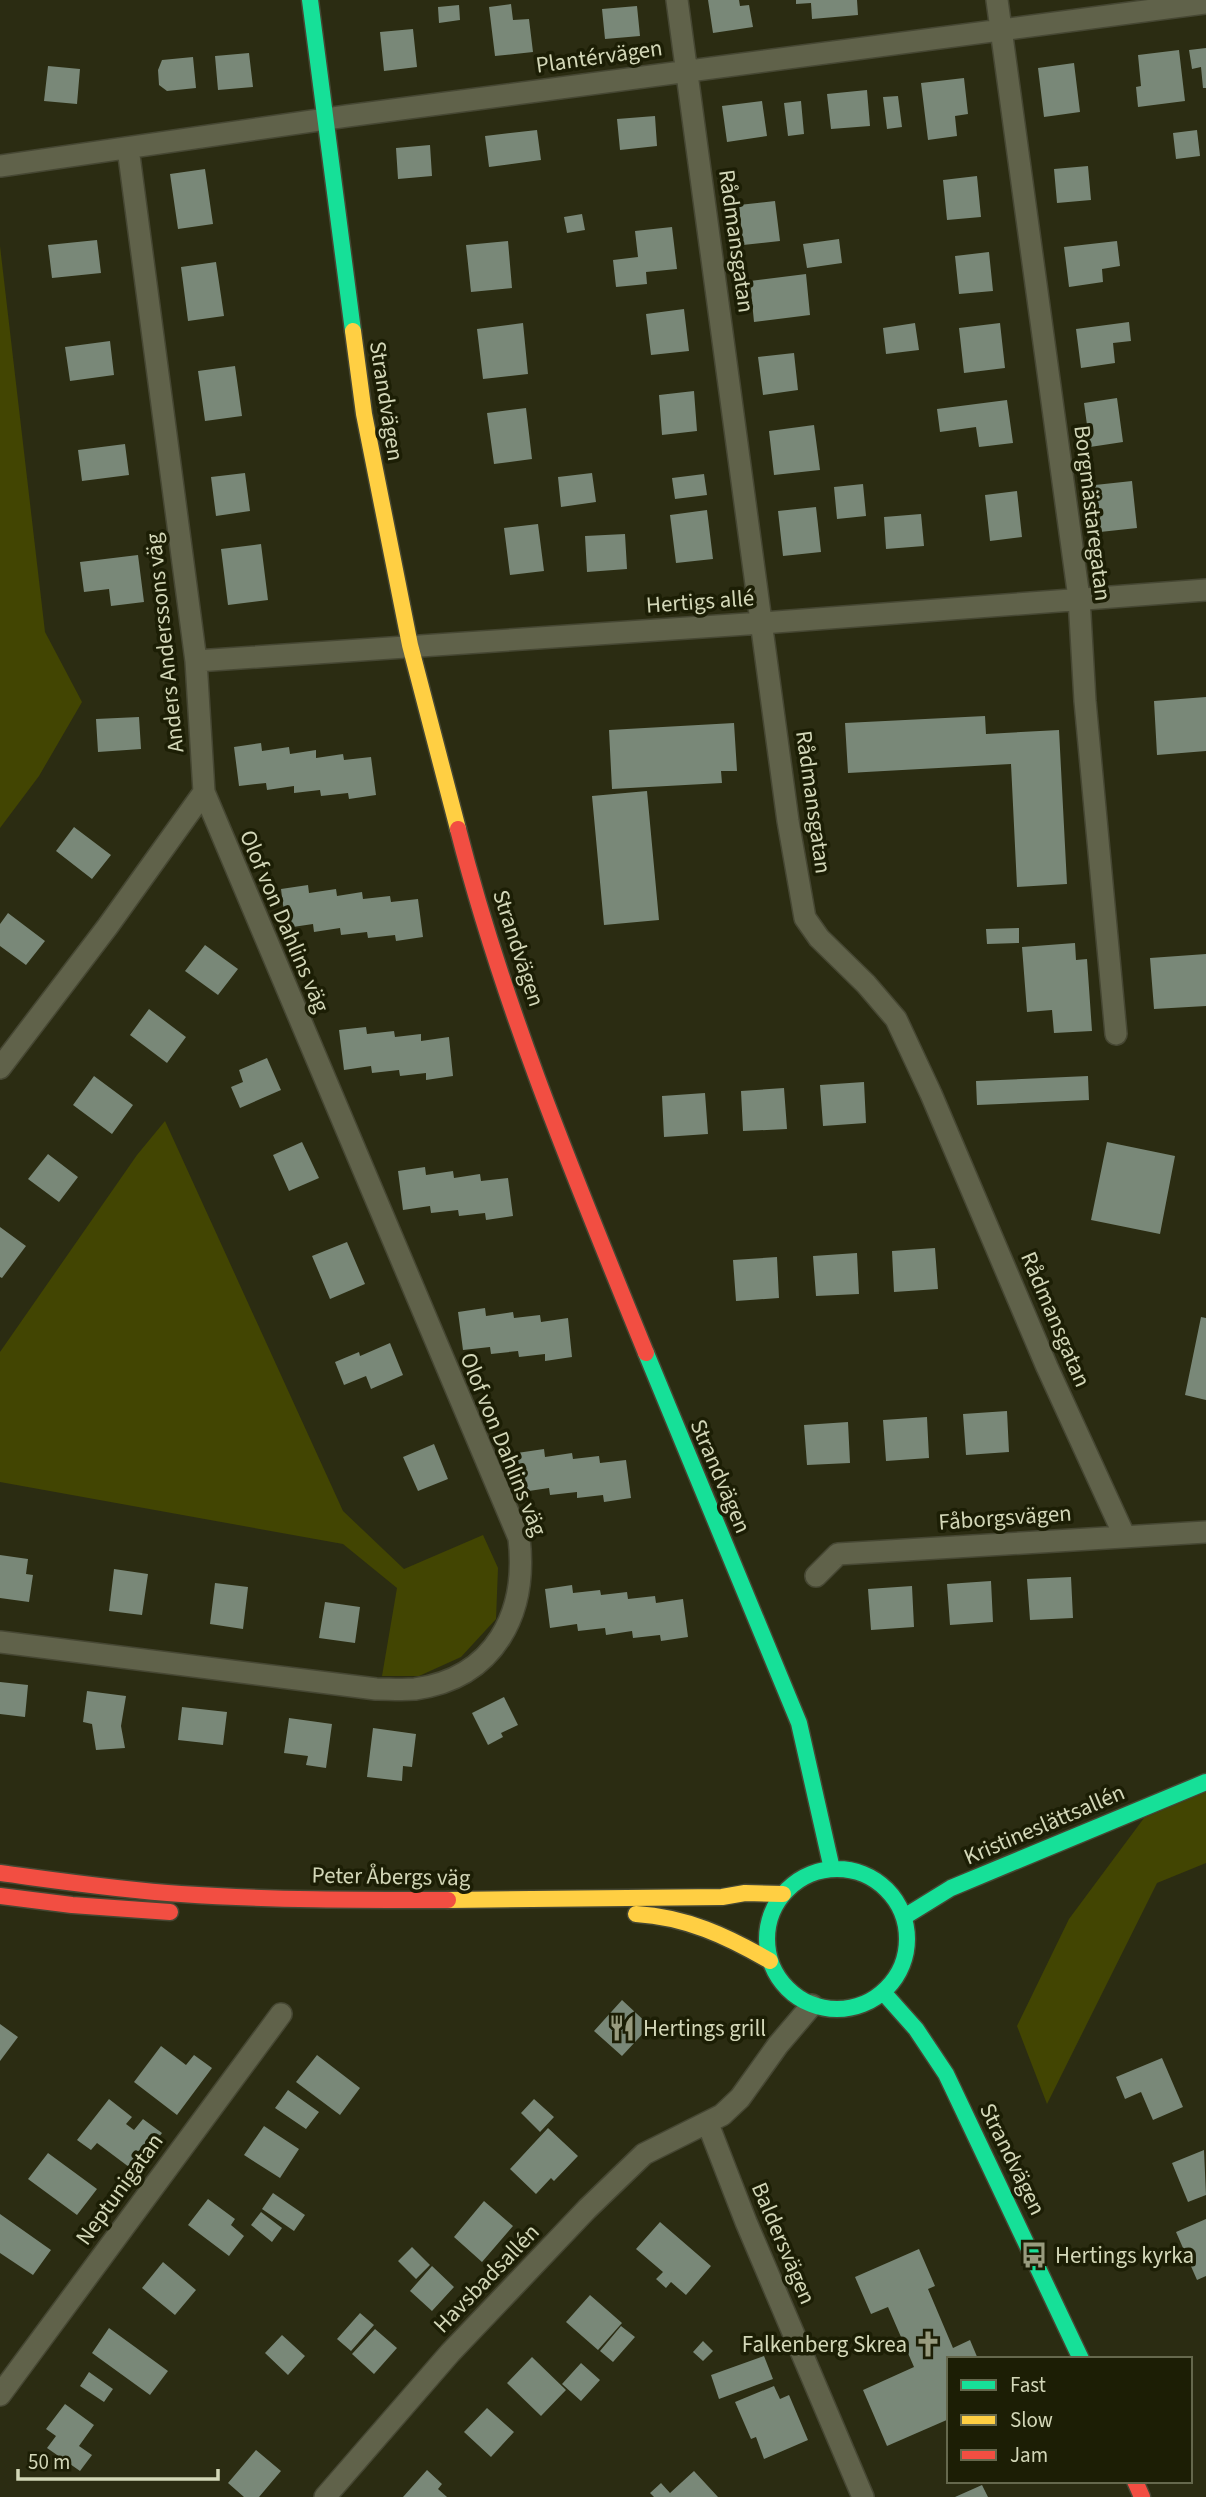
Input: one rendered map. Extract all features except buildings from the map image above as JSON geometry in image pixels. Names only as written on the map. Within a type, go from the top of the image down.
[{"type":"street","name":"Strandvägen","points":[[310,0],[364,414],[410,645],[462,846],[507,991],[568,1163],[799,1723],[832,1869]]},
{"type":"street","name":"Rådmansgatan","points":[[677,0],[789,821],[805,918],[819,938],[866,984],[896,1019],[931,1094],[1047,1367],[1124,1535]]},
{"type":"street","name":"Borgmästaregatan","points":[[997,0],[1079,598],[1085,701],[1115,1034]]},
{"type":"street","name":"Plantérvägen","points":[[0,166],[325,119],[1206,3]]},
{"type":"street","name":"Anders Anderssons väg","points":[[128,148],[197,661],[204,792]]},
{"type":"street","name":"Hertigs allé","points":[[197,661],[1206,590]]},
{"type":"street","points":[[0,1068],[108,926],[204,792]]},
{"type":"street","name":"Olof von Dahlins väg","points":[[0,1642],[376,1689],[414,1689],[442,1682],[471,1668],[497,1645],[513,1615],[520,1583],[519,1538],[204,792]]},
{"type":"street","name":"Fåborgsvägen","points":[[816,1576],[838,1554],[1206,1532]]},
{"type":"street","name":"Kristineslättsallén","points":[[904,1917],[951,1888],[1206,1782]]},
{"type":"street","points":[[832,1869],[859,1872],[876,1881],[896,1900],[904,1917],[907,1935],[906,1953],[900,1970],[883,1992],[869,2002],[853,2007],[828,2009],[812,2005],[786,1987],[770,1961],[767,1930],[771,1914],[783,1894],[805,1876],[832,1869]]},
{"type":"street","name":"Peter Åbergs väg","points":[[0,1873],[54,1882],[236,1897],[445,1901],[783,1894]]},
{"type":"street","points":[[0,1896],[72,1905],[180,1912]]},
{"type":"street","name":"Peter Åbergs väg","points":[[282,1915],[660,1914],[716,1930],[770,1961]]},
{"type":"street","name":"Strandvägen","points":[[883,1992],[916,2029],[946,2074],[1080,2357]]},
{"type":"street","name":"Havsbadsallén","points":[[325,2497],[450,2353],[587,2209],[644,2154],[722,2115],[740,2098],[778,2045],[812,2005]]},
{"type":"street","name":"Neptunigatan","points":[[0,2395],[281,2014]]},
{"type":"street","name":"Baldersvägen","points":[[708,2124],[856,2493]]},
{"type":"shaded area","points":[[0,246],[45,632],[82,702],[39,776],[0,828]]},
{"type":"shaded area","points":[[165,1121],[343,1511],[404,1569],[483,1535],[498,1568],[496,1619],[461,1657],[419,1676],[382,1676],[397,1588],[343,1544],[0,1482],[0,1352],[137,1155]]},
{"type":"shaded area","points":[[1206,1792],[1206,1863],[1157,1883],[1047,2104],[1017,2026],[1069,1919],[1144,1818]]},
{"type":"traffic: fast","points":[[310,0],[353,331]]},
{"type":"traffic: fast","points":[[646,1353],[799,1723],[832,1869]]},
{"type":"traffic: fast","points":[[904,1917],[951,1888],[1206,1782]]},
{"type":"traffic: fast","points":[[837,1869],[864,1874],[887,1889],[902,1912],[907,1939],[902,1966],[887,1989],[864,2004],[837,2009],[810,2004],[787,1989],[772,1966],[767,1939],[772,1912],[787,1889],[810,1874],[837,1869]]},
{"type":"traffic: fast","points":[[883,1992],[916,2029],[946,2074],[1080,2357]]},
{"type":"traffic: slow","points":[[353,331],[364,414],[410,645],[458,829]]},
{"type":"traffic: slow","points":[[448,1900],[783,1894]]},
{"type":"traffic: slow","points":[[636,1914],[672,1919],[706,1929],[770,1961]]},
{"type":"traffic: jam","points":[[458,829],[476,896],[519,1029],[646,1353]]},
{"type":"traffic: jam","points":[[0,1873],[181,1894],[281,1899],[448,1900]]},
{"type":"traffic: jam","points":[[0,1896],[72,1905],[170,1912]]},
{"type":"traffic: jam","points":[[1136,2483],[1142,2497]]},
{"type":"place","name":"Hertings grill","points":[[622,2028]]},
{"type":"place","name":"Hertings kyrka","points":[[1034,2255]]},
{"type":"place","name":"Falkenberg Skrea","points":[[928,2344]]}]
